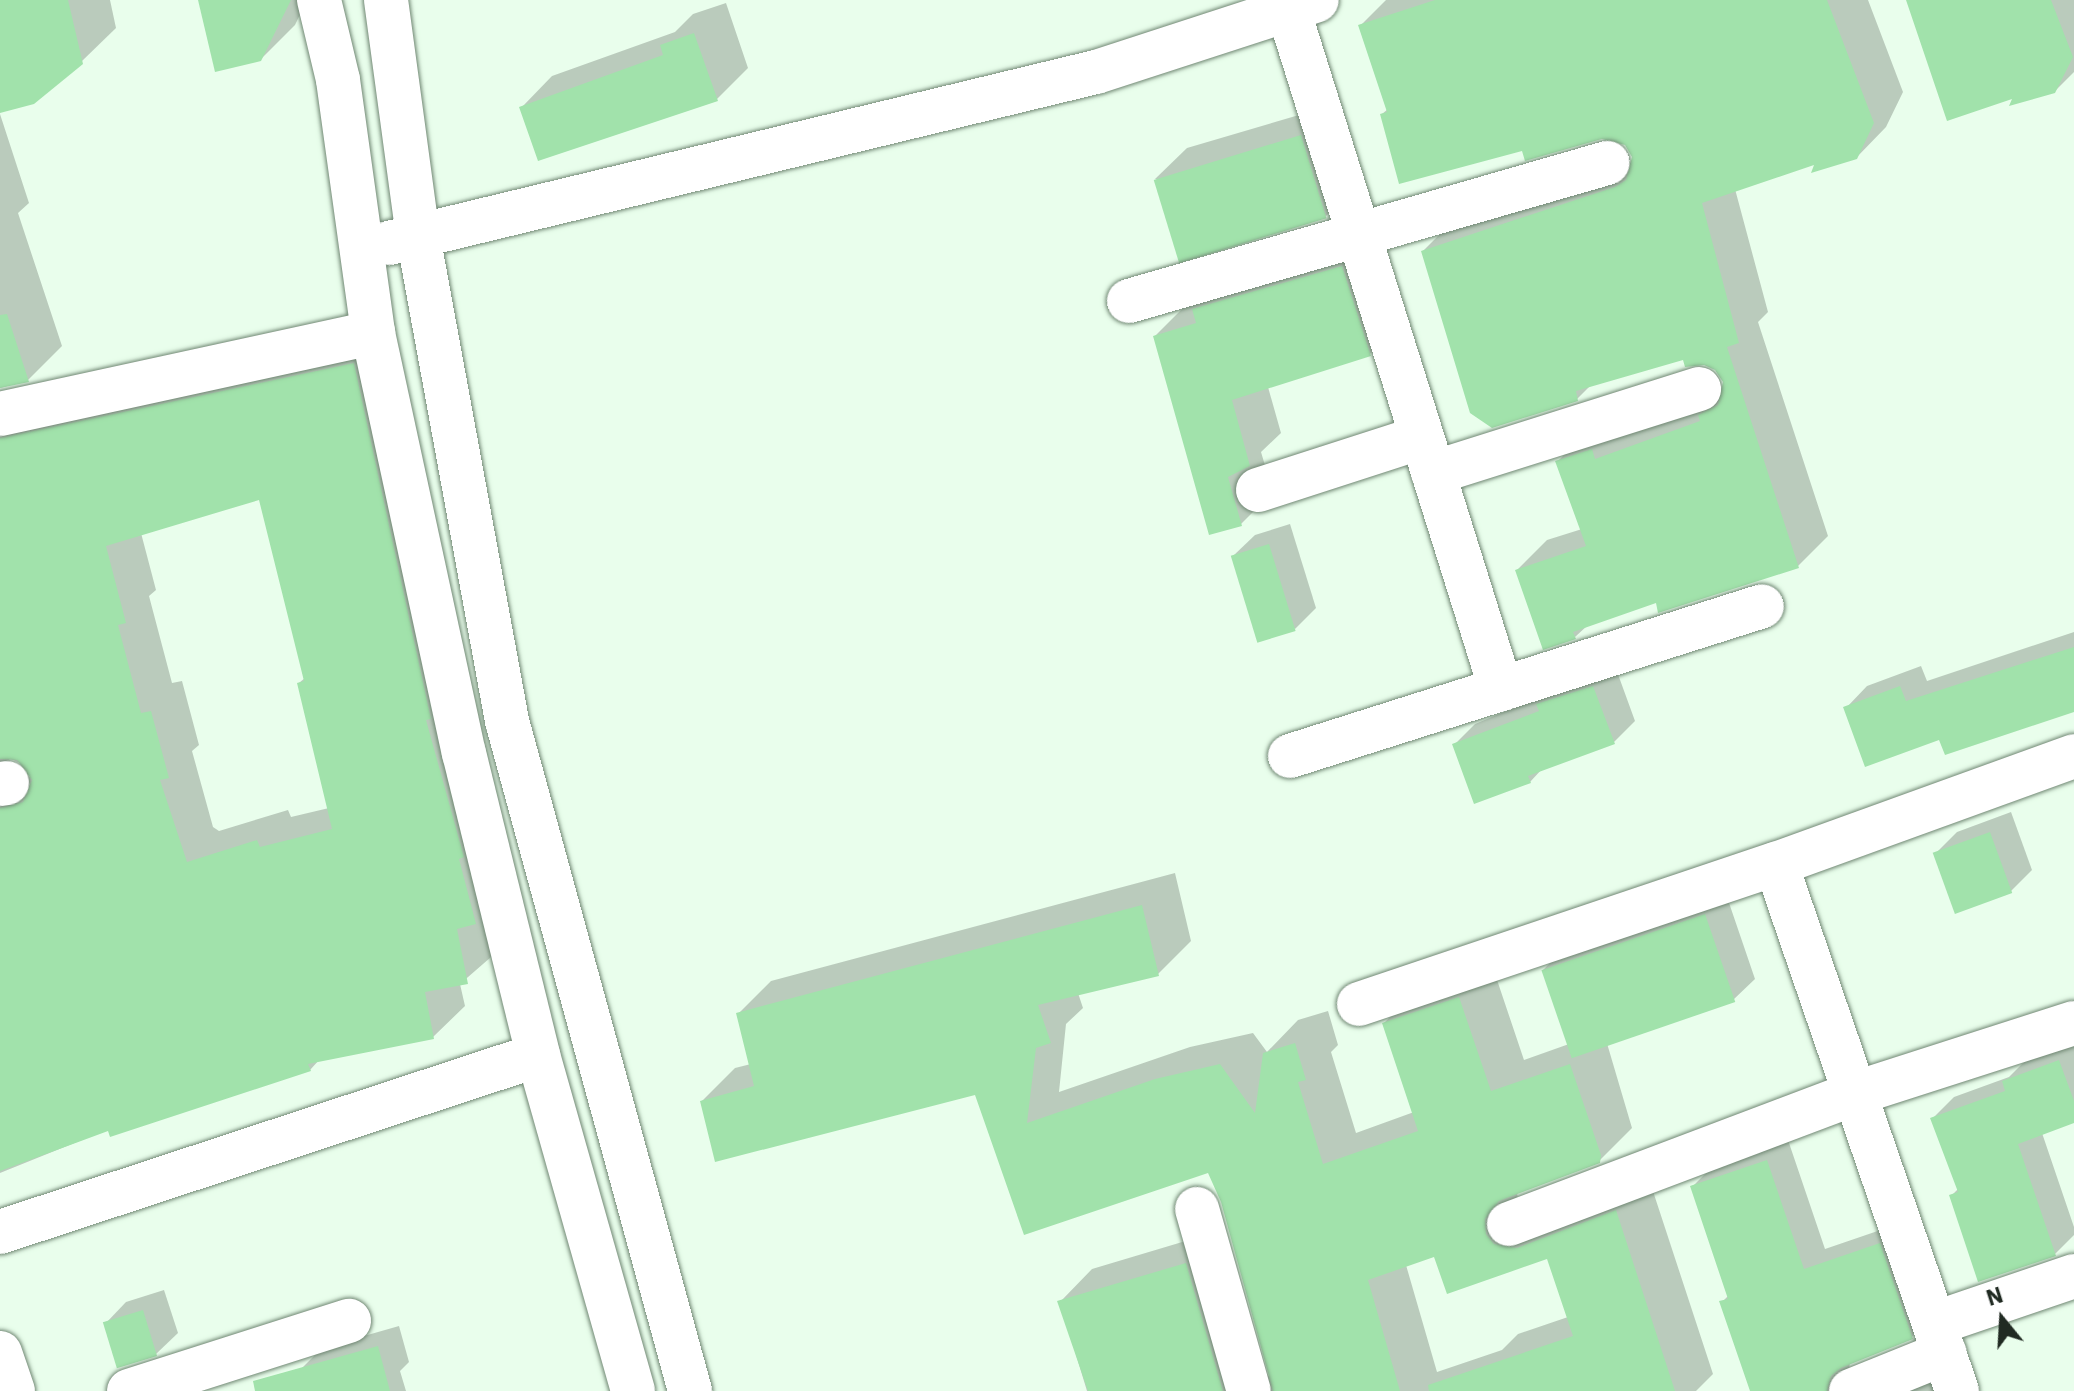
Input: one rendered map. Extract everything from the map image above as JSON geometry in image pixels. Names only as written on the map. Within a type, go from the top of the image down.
[{"type":"street","points":[[319,0],[338,80],[373,333],[464,753],[538,1055],[633,1391]]},
{"type":"street","points":[[386,0],[418,236],[507,721],[690,1391]]},
{"type":"street","points":[[363,249],[1096,72],[1302,5],[1358,233],[1501,689]]},
{"type":"street","points":[[1129,301],[1608,163]]},
{"type":"street","points":[[0,414],[373,333]]},
{"type":"street","points":[[1258,490],[1428,455],[1699,389]]},
{"type":"street","points":[[1290,756],[1762,606]]},
{"type":"street","points":[[1359,1004],[1776,864],[2074,756]]},
{"type":"street","points":[[1776,864],[1946,1355]]},
{"type":"street","points":[[1509,1224],[1856,1093],[2074,1023]]},
{"type":"street","points":[[0,1232],[538,1055]]},
{"type":"street","points":[[1197,1209],[1249,1391]]},
{"type":"street","points":[[1851,1391],[1946,1355],[2074,1276]]},
{"type":"street","points":[[129,1391],[349,1321]]},
{"type":"street","points":[[0,1353],[13,1391]]},
{"type":"building","points":[[0,0],[68,0],[83,64],[34,104],[0,113]]},
{"type":"building","points":[[198,0],[291,0],[261,61],[215,72]]},
{"type":"building","points":[[1435,0],[1827,0],[1874,123],[1857,159],[1811,173],[1814,165],[1702,203],[1739,343],[1727,347],[1799,568],[1658,613],[1656,603],[1573,632],[1576,639],[1543,650],[1515,570],[1586,546],[1555,461],[1592,449],[1595,459],[1700,421],[1698,415],[1718,405],[1723,382],[1715,370],[1704,365],[1685,367],[1683,360],[1576,391],[1578,401],[1492,428],[1470,413],[1421,251],[1615,187],[1626,180],[1632,157],[1625,145],[1602,139],[1525,161],[1522,151],[1399,184],[1380,114],[1387,112],[1358,25]]},
{"type":"building","points":[[1906,0],[2051,0],[2073,57],[2055,93],[2009,106],[2012,99],[1947,121]]},
{"type":"building","points":[[694,33],[718,101],[538,161],[519,107],[663,55],[660,45]]},
{"type":"building","points":[[1301,135],[1326,218],[1179,263],[1154,180]]},
{"type":"building","points":[[1342,266],[1371,356],[1232,400],[1250,466],[1228,477],[1242,526],[1209,535],[1153,336],[1196,323],[1192,309]]},
{"type":"building","points":[[7,314],[29,382],[0,388],[0,315]]},
{"type":"building","points":[[354,363],[431,719],[426,720],[464,857],[459,859],[476,924],[457,929],[468,984],[425,992],[434,1039],[308,1064],[311,1071],[110,1137],[108,1131],[0,1171],[0,808],[23,802],[32,780],[17,760],[0,759],[0,438]],"holes":[[[259,500],[304,681],[297,683],[332,829],[260,847],[257,840],[187,862],[160,780],[169,778],[151,711],[141,713],[118,625],[126,623],[106,546]]]},
{"type":"building","points":[[1269,544],[1296,631],[1257,643],[1231,556]]},
{"type":"building","points":[[2074,647],[2074,712],[1945,755],[1939,740],[1865,767],[1843,707],[1900,686],[1906,701]]},
{"type":"building","points":[[1593,686],[1615,744],[1528,776],[1531,783],[1474,804],[1452,744],[1539,711],[1536,704]]},
{"type":"building","points":[[1990,832],[2012,893],[1955,914],[1933,853]]},
{"type":"building","points":[[1142,905],[1159,976],[1038,1005],[1051,1043],[1036,1048],[1027,1123],[1155,1079],[1220,1064],[1255,1113],[1263,1053],[1295,1043],[1306,1080],[1298,1082],[1323,1164],[1418,1131],[1382,1023],[1459,997],[1491,1091],[1570,1064],[1601,1155],[1600,1163],[1499,1201],[1485,1219],[1486,1234],[1494,1244],[1517,1248],[1616,1210],[1675,1391],[1429,1391],[1428,1385],[1573,1336],[1547,1259],[1447,1294],[1434,1257],[1368,1280],[1400,1391],[1273,1391],[1221,1202],[1208,1173],[1024,1235],[975,1095],[715,1162],[700,1101],[754,1086],[736,1013]]},
{"type":"building","points":[[1705,914],[1735,1002],[1572,1058],[1541,970]]},
{"type":"building","points":[[2059,1060],[2074,1101],[2074,1123],[2018,1144],[2056,1256],[1978,1282],[1949,1195],[1958,1192],[1930,1118],[2005,1091],[2002,1081]]},
{"type":"building","points":[[1767,1160],[1804,1269],[1880,1243],[1913,1339],[1841,1368],[1831,1376],[1827,1391],[1750,1391],[1719,1301],[1728,1299],[1690,1186]]},
{"type":"building","points":[[1186,1263],[1223,1391],[1088,1391],[1057,1301]]},
{"type":"building","points":[[143,1310],[157,1356],[117,1368],[103,1322]]},
{"type":"building","points":[[378,1346],[390,1391],[255,1391],[253,1381]]}]
